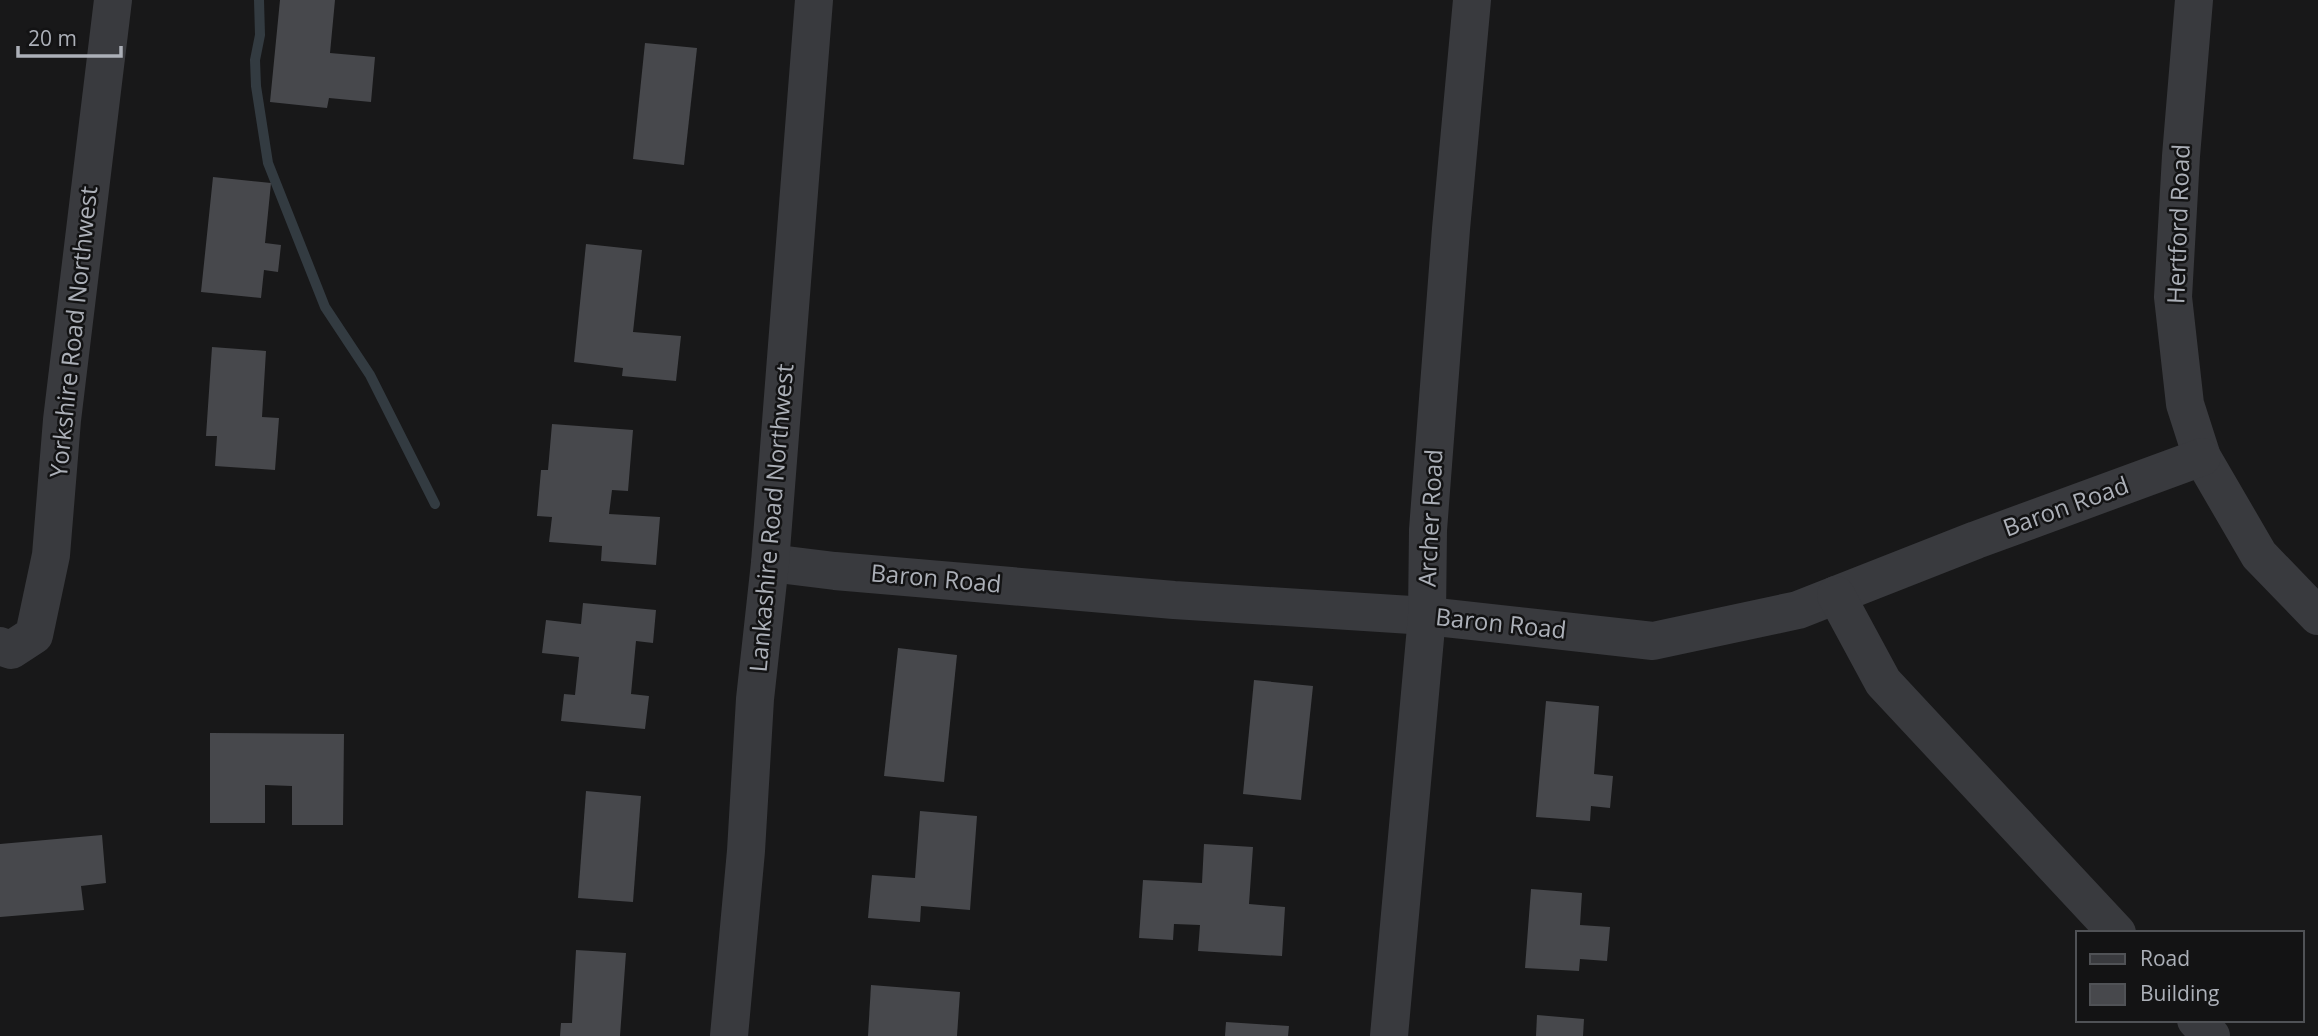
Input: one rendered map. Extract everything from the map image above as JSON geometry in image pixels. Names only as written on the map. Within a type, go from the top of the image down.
[{"type":"street","name":"Yorkshire Road Northwest","points":[[6,648],[34,635],[51,555],[62,420],[113,0]]},
{"type":"street","name":"Lankashire Road Northwest","points":[[730,1036],[746,851],[755,699],[771,563],[814,0]]},
{"type":"street","name":"Archer Road","points":[[1389,1036],[1427,616],[1429,516],[1472,0]]},
{"type":"street","name":"Hertford Road","points":[[2194,0],[2173,296],[2185,404],[2202,457],[2259,555],[2318,616]]},
{"type":"street","name":"Baron Road","points":[[771,563],[835,571],[1174,600],[1427,616],[1653,641],[1798,610],[1976,540],[2202,457]]},
{"type":"street","points":[[1836,595],[1883,682],[2115,931]]},
{"type":"street","points":[[2198,1022],[2211,1036]]},
{"type":"building","points":[[280,0],[335,0],[330,53],[375,57],[371,102],[329,98],[327,108],[270,102]]},
{"type":"building","points":[[645,43],[697,48],[684,165],[633,159]]},
{"type":"building","points":[[213,177],[271,183],[265,243],[281,245],[278,272],[264,270],[261,298],[201,292]]},
{"type":"building","points":[[586,244],[642,250],[633,332],[681,336],[676,381],[622,376],[623,368],[574,362]]},
{"type":"building","points":[[212,347],[266,351],[262,417],[279,418],[275,470],[215,466],[217,436],[206,436]]},
{"type":"building","points":[[552,424],[633,430],[628,491],[612,490],[609,514],[660,517],[656,565],[601,561],[602,546],[549,542],[552,517],[537,516],[541,470],[548,470]]},
{"type":"building","points":[[583,603],[656,610],[653,643],[636,641],[631,694],[649,696],[645,729],[561,721],[564,694],[575,695],[579,657],[542,653],[546,620],[581,624]]},
{"type":"building","points":[[898,648],[957,655],[944,782],[884,776]]},
{"type":"building","points":[[1254,680],[1313,686],[1301,800],[1243,794]]},
{"type":"building","points":[[1546,701],[1599,706],[1594,774],[1613,776],[1610,808],[1591,806],[1590,821],[1536,817]]},
{"type":"building","points":[[210,733],[344,734],[343,825],[292,825],[292,786],[265,785],[265,823],[210,823]]},
{"type":"building","points":[[586,791],[641,796],[633,902],[578,898]]},
{"type":"building","points":[[920,811],[977,816],[970,910],[921,906],[920,922],[868,918],[872,875],[915,878]]},
{"type":"building","points":[[102,835],[106,883],[81,886],[84,910],[0,917],[0,844]]},
{"type":"building","points":[[1204,844],[1253,847],[1249,904],[1285,907],[1282,956],[1198,951],[1200,925],[1174,924],[1173,940],[1139,938],[1143,880],[1202,883]]},
{"type":"building","points":[[1531,889],[1582,893],[1580,925],[1610,927],[1607,961],[1580,959],[1579,971],[1525,968]]},
{"type":"building","points":[[576,950],[626,953],[620,1036],[560,1036],[561,1023],[572,1023]]},
{"type":"building","points":[[871,985],[960,992],[957,1036],[868,1036]]},
{"type":"building","points":[[1537,1015],[1584,1019],[1583,1036],[1536,1036]]},
{"type":"building","points":[[1226,1022],[1289,1026],[1288,1036],[1225,1036]]},
{"type":"waterway","points":[[259,0],[260,35],[255,60],[256,86],[268,163],[325,307],[370,375],[435,504]]}]
